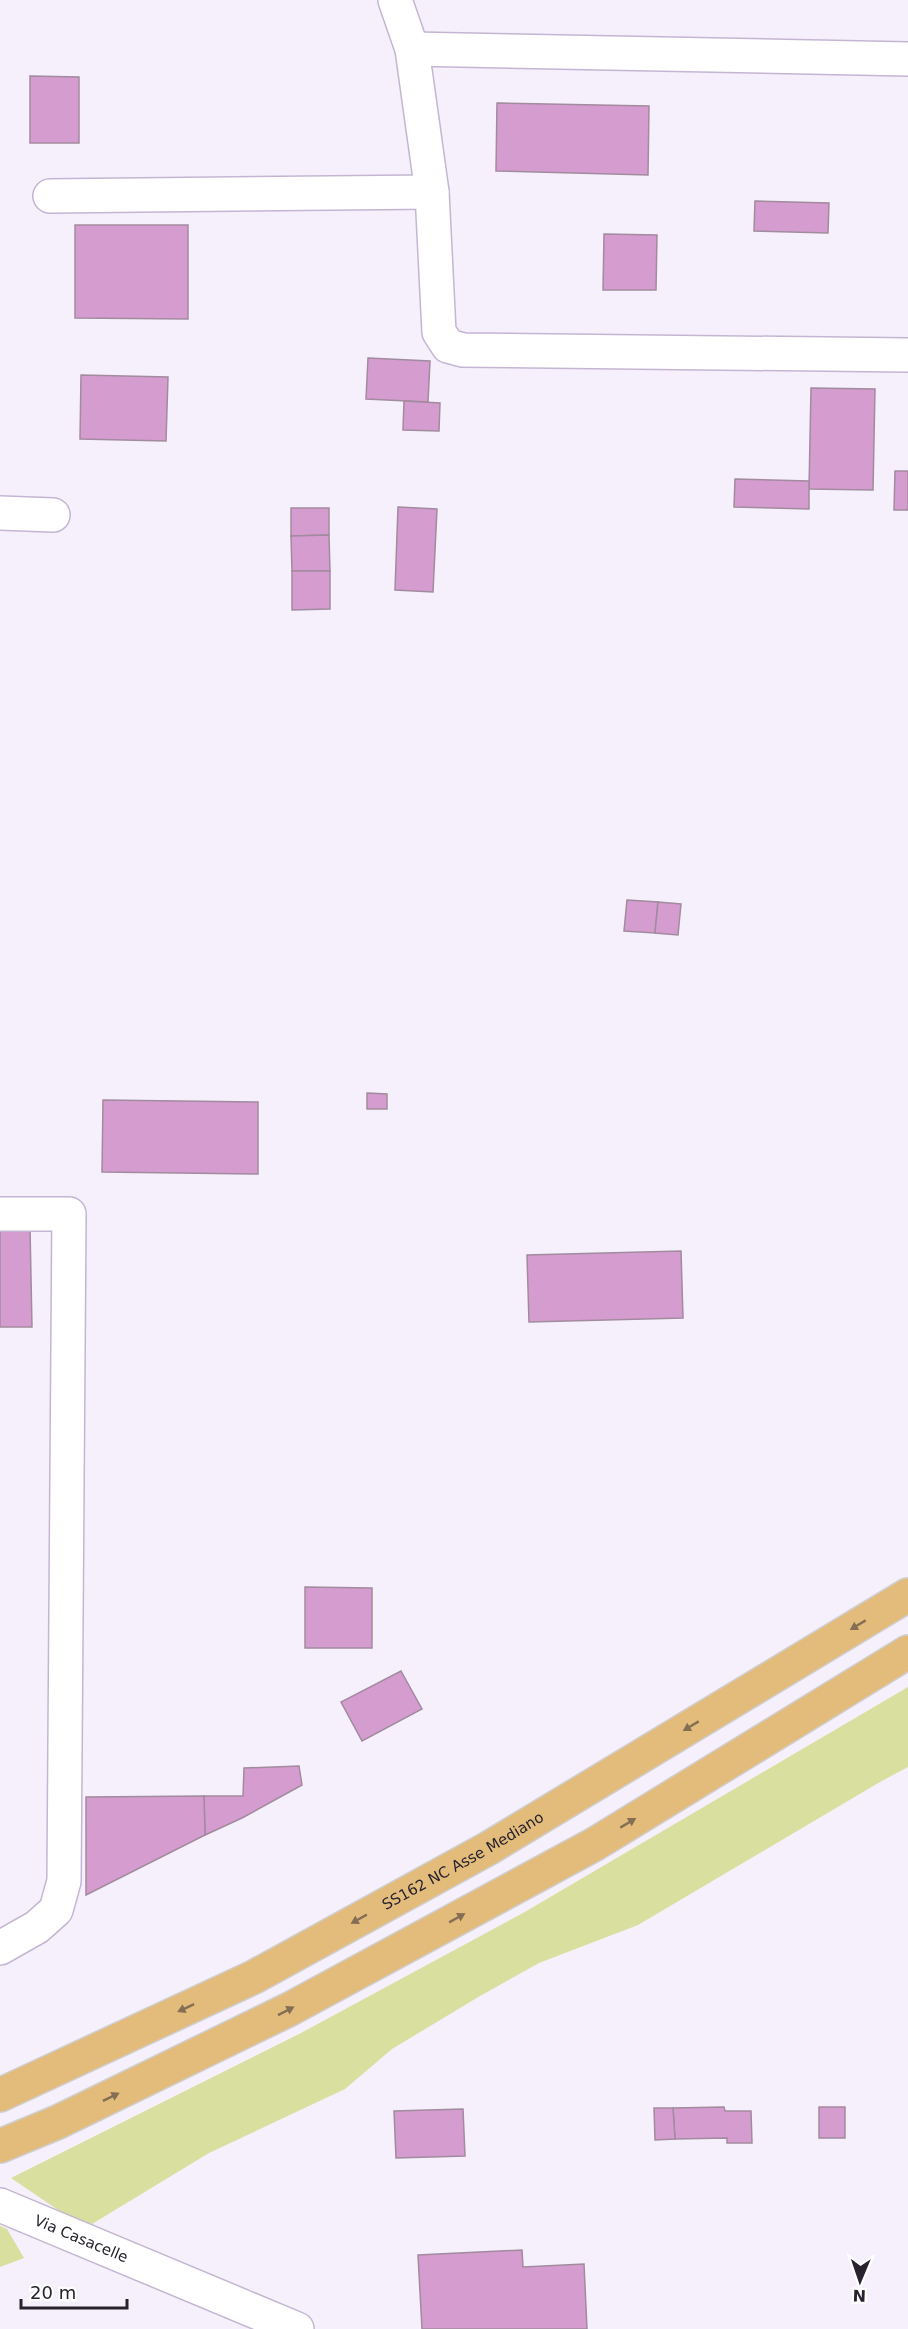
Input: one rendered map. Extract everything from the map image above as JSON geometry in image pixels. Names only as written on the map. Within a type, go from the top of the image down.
[{"type":"highway","name":"SS162 NC Asse Mediano","points":[[0,2095],[254,1977],[489,1848],[908,1595]]},
{"type":"highway","points":[[0,2146],[58,2122],[290,2009],[595,1844],[908,1652]]},
{"type":"street","points":[[395,0],[412,49],[432,192],[439,332],[448,346],[462,350],[908,355]]},
{"type":"street","points":[[412,49],[908,59]]},
{"type":"street","points":[[50,195],[432,192]]},
{"type":"street","points":[[0,513],[53,515]]},
{"type":"street","points":[[0,1214],[69,1215],[64,1881],[56,1910],[37,1928],[0,1948]]},
{"type":"street","name":"Via Casacelle","points":[[0,2205],[297,2329]]},
{"type":"green space","points":[[908,1687],[908,1767],[638,1925],[539,1963],[480,1996],[392,2049],[345,2089],[209,2153],[92,2224],[64,2214],[11,2178],[301,2033],[523,1913]]},
{"type":"green space","points":[[0,2226],[7,2229],[24,2258],[0,2267]]},
{"type":"building","points":[[30,76],[79,77],[79,143],[30,143]]},
{"type":"building","points":[[497,103],[649,106],[648,175],[496,171]]},
{"type":"building","points":[[755,201],[829,203],[828,233],[754,231]]},
{"type":"building","points":[[75,225],[188,225],[188,319],[75,318]]},
{"type":"building","points":[[604,234],[657,235],[656,290],[603,290]]},
{"type":"building","points":[[368,358],[430,361],[428,402],[366,399]]},
{"type":"building","points":[[81,375],[168,377],[166,441],[80,439]]},
{"type":"building","points":[[811,388],[875,389],[873,490],[809,489]]},
{"type":"building","points":[[404,401],[440,403],[439,431],[403,430]]},
{"type":"building","points":[[895,471],[908,471],[908,510],[894,510]]},
{"type":"building","points":[[735,479],[809,481],[809,509],[734,507]]},
{"type":"building","points":[[398,507],[437,509],[433,592],[395,590]]},
{"type":"building","points":[[291,508],[329,508],[329,535],[291,536]]},
{"type":"building","points":[[329,535],[330,571],[292,571],[291,536]]},
{"type":"building","points":[[292,571],[330,571],[330,609],[292,610]]},
{"type":"building","points":[[627,900],[658,902],[655,933],[624,931]]},
{"type":"building","points":[[658,902],[681,904],[678,935],[655,933]]},
{"type":"building","points":[[367,1093],[387,1094],[387,1109],[367,1109]]},
{"type":"building","points":[[103,1100],[258,1102],[258,1174],[102,1172]]},
{"type":"building","points":[[30,1227],[32,1327],[0,1327],[0,1228]]},
{"type":"building","points":[[681,1251],[683,1318],[529,1322],[527,1255]]},
{"type":"building","points":[[305,1587],[372,1588],[372,1648],[305,1648]]},
{"type":"building","points":[[401,1671],[422,1709],[362,1741],[341,1702]]},
{"type":"building","points":[[299,1766],[302,1785],[242,1818],[205,1835],[204,1796],[243,1796],[244,1768]]},
{"type":"building","points":[[204,1796],[205,1835],[86,1895],[86,1797]]},
{"type":"building","points":[[724,2107],[725,2111],[751,2111],[752,2143],[727,2143],[727,2138],[675,2139],[673,2108]]},
{"type":"building","points":[[819,2107],[845,2107],[845,2138],[819,2138]]},
{"type":"building","points":[[654,2108],[673,2108],[675,2139],[655,2140]]},
{"type":"building","points":[[463,2109],[465,2156],[396,2158],[394,2111]]},
{"type":"building","points":[[522,2250],[523,2267],[584,2264],[587,2329],[422,2329],[418,2255]]}]
